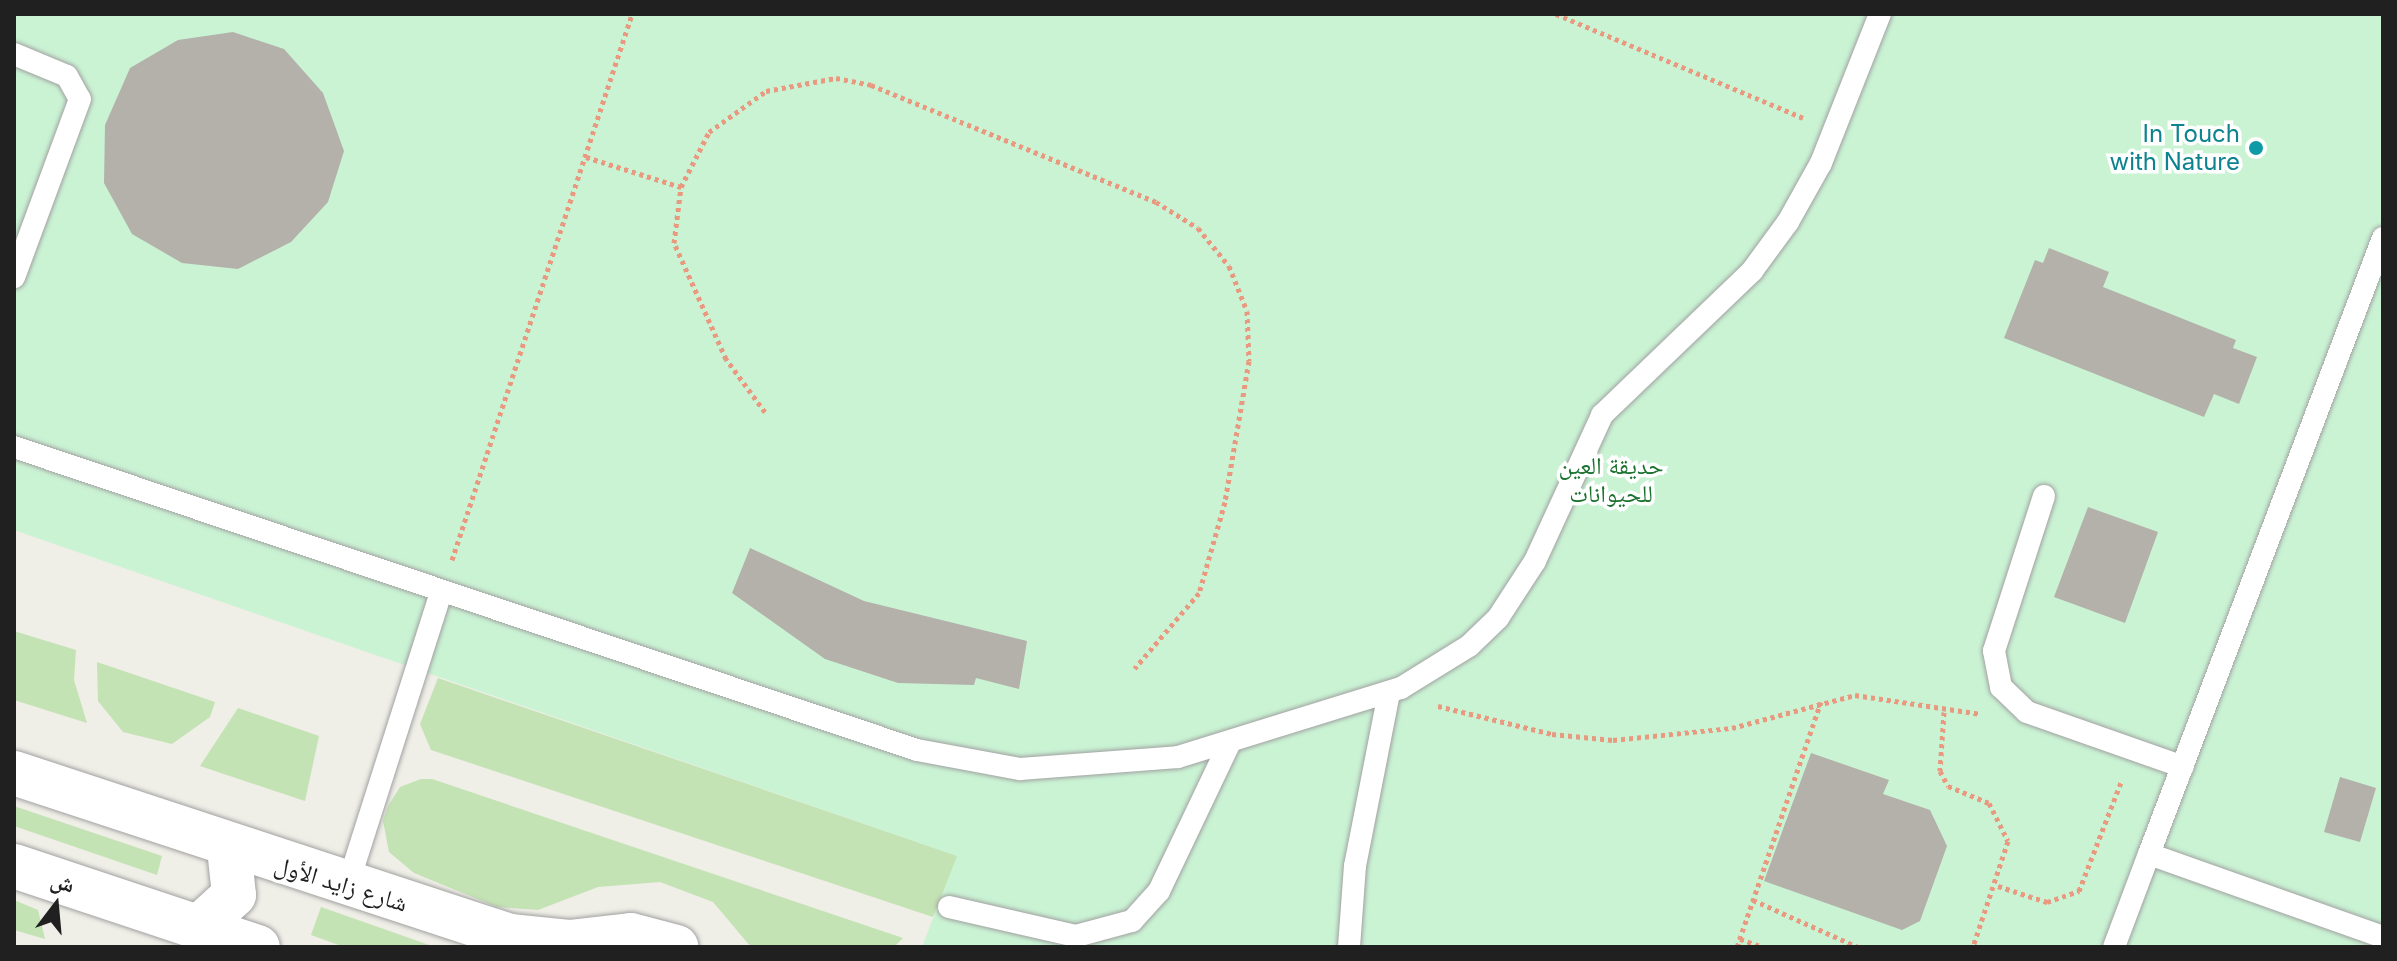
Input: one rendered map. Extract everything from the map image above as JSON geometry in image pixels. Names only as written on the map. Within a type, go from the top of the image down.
[{"type":"street","name":"شارع زايد الأول","points":[[14,773],[347,887],[510,936],[567,944],[631,935],[676,947]]},
{"type":"street","points":[[200,926],[234,895],[229,848]]},
{"type":"street","points":[[14,866],[258,947]]},
{"type":"lane","points":[[14,447],[441,592],[970,764],[1112,766],[1229,744],[1395,691],[1469,646],[1498,618],[1535,561],[1602,415],[1752,271],[1788,222],[1833,131],[1880,14]]},
{"type":"lane","points":[[14,54],[67,76],[80,99],[14,277]]},
{"type":"lane","points":[[2114,947],[2383,238]]},
{"type":"lane","points":[[2044,496],[1994,651],[2012,702],[2183,767]]},
{"type":"lane","points":[[347,887],[441,592]]},
{"type":"lane","points":[[1349,947],[1355,866],[1395,691]]},
{"type":"lane","points":[[949,907],[1076,936],[1132,921],[1159,891],[1229,744]]},
{"type":"lane","points":[[2149,854],[2383,937]]},
{"type":"path","points":[[441,592],[632,14]]},
{"type":"path","points":[[1556,14],[1833,131]]},
{"type":"path","points":[[765,412],[726,359],[674,243],[681,187],[709,132],[735,108],[788,84],[836,78],[871,85],[1156,202],[1198,228],[1229,266],[1247,311],[1249,361],[1225,502],[1199,593],[1135,668]]},
{"type":"path","points":[[586,157],[681,187]]},
{"type":"path","points":[[1395,691],[1496,723],[1613,740],[1732,728],[1821,702],[1875,696],[1969,716],[2012,702]]},
{"type":"path","points":[[1737,947],[1821,702]]},
{"type":"path","points":[[1944,712],[1943,779],[1989,803],[2003,822],[2007,857],[1973,947]]},
{"type":"path","points":[[1998,886],[2047,902],[2079,891],[2133,749]]},
{"type":"path","points":[[1753,900],[1854,946]]},
{"type":"path","points":[[1740,939],[1763,947]]},
{"type":"green space","name":"حديقة العين للحيوانات","points":[[14,14],[2383,14],[2383,947],[922,947],[957,856],[14,530]]},
{"type":"green space","points":[[14,631],[76,650],[74,680],[87,723],[14,700]]},
{"type":"green space","points":[[97,662],[215,702],[210,717],[172,744],[123,732],[98,701]]},
{"type":"green space","points":[[438,678],[958,856],[933,917],[431,750],[420,724]]},
{"type":"green space","points":[[238,708],[319,736],[305,801],[200,766]]},
{"type":"green space","points":[[421,779],[432,779],[903,938],[894,947],[751,947],[713,902],[660,882],[598,887],[538,910],[497,907],[414,873],[389,852],[383,821],[388,806],[400,787]]},
{"type":"green space","points":[[14,806],[162,856],[157,875],[14,826]]},
{"type":"green space","points":[[14,900],[38,910],[45,939],[14,930]]},
{"type":"green space","points":[[321,907],[435,947],[344,947],[311,935]]},
{"type":"building","points":[[233,32],[284,49],[323,93],[344,151],[328,202],[291,242],[238,269],[182,263],[132,234],[104,183],[105,125],[130,68],[178,40]]},
{"type":"building","points":[[2049,248],[2109,272],[2103,287],[2236,340],[2233,348],[2257,357],[2239,404],[2214,394],[2204,417],[2004,338],[2035,260],[2043,263]]},
{"type":"building","points":[[2088,507],[2158,532],[2125,623],[2054,597]]},
{"type":"building","points":[[750,548],[864,601],[1027,641],[1019,689],[976,678],[974,685],[898,683],[825,659],[732,593]]},
{"type":"building","points":[[1811,753],[1889,780],[1883,794],[1930,810],[1947,846],[1920,921],[1902,930],[1764,881]]},
{"type":"building","points":[[2340,777],[2376,788],[2360,842],[2324,832]]},
{"type":"place","name":"In Touch with Nature","points":[[2256,148]]}]
